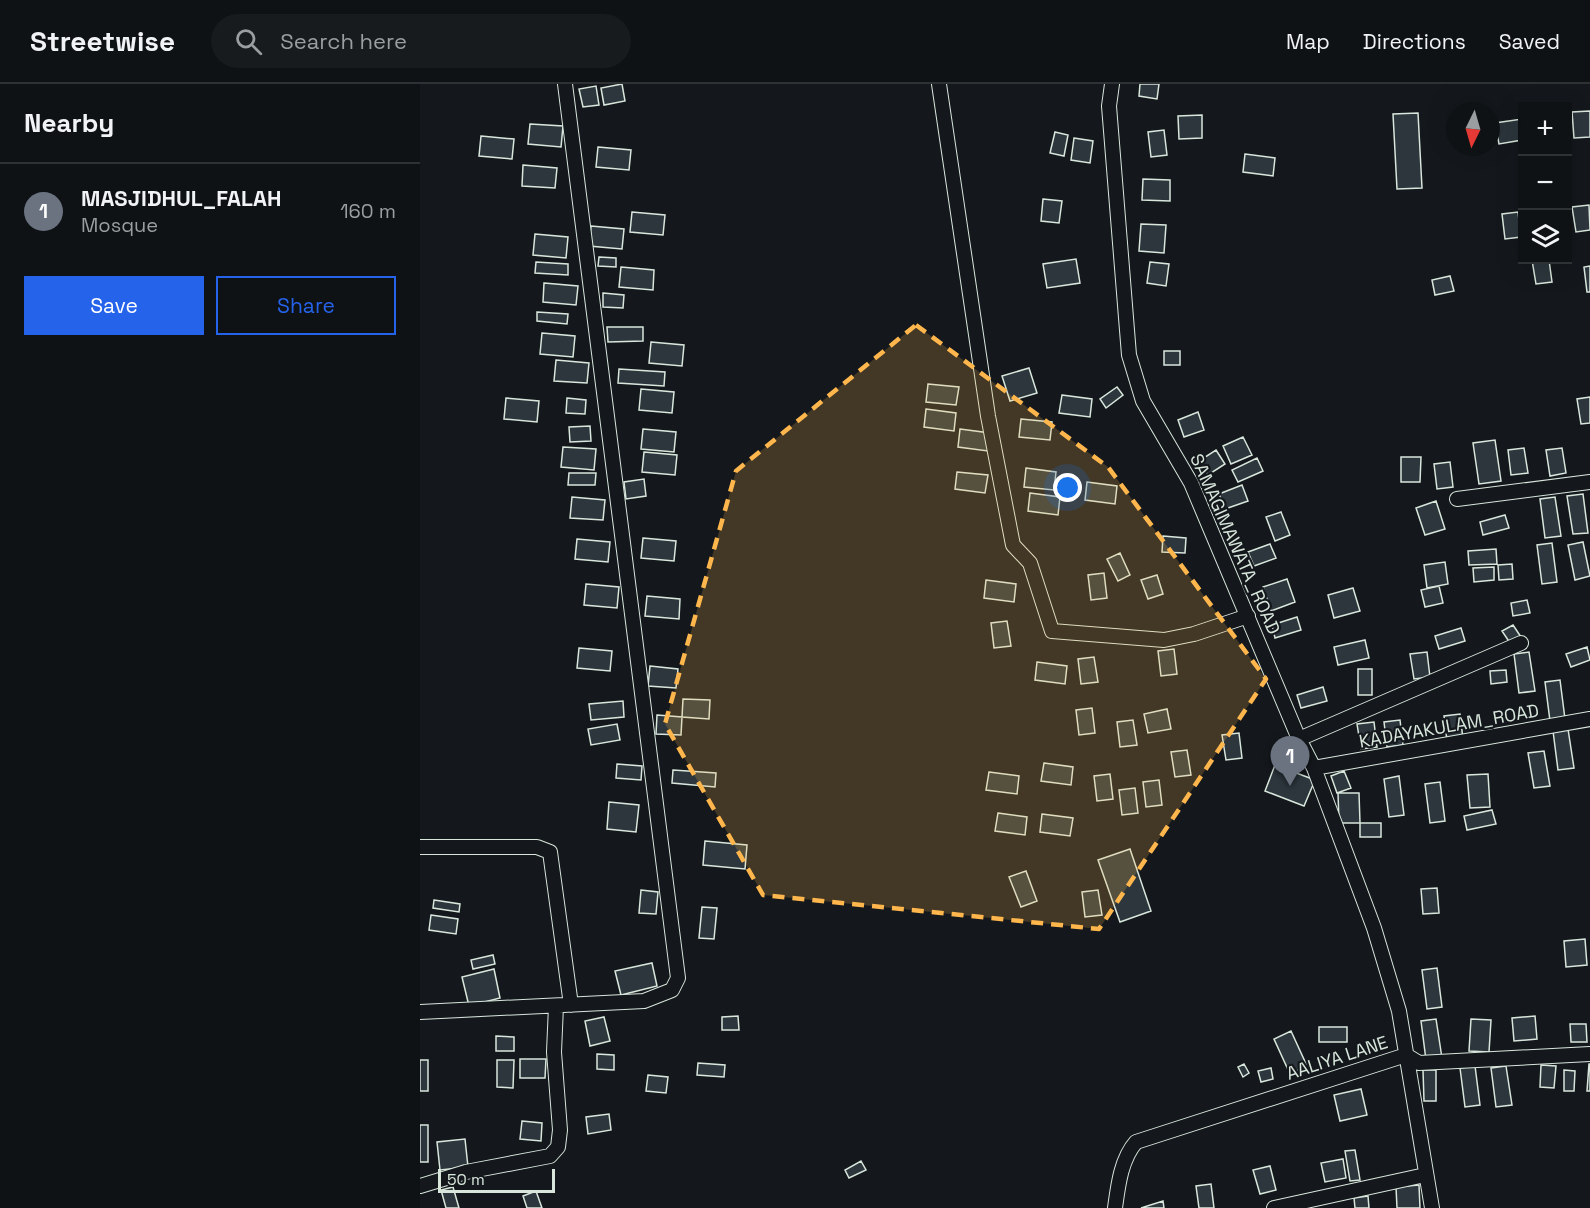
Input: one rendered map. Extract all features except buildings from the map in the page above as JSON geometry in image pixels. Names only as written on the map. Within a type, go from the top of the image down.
[{"type":"street","points":[[420,1012],[644,1001],[672,990],[678,978],[565,84]]},
{"type":"street","points":[[939,84],[988,416],[1013,544],[1030,564],[1052,632],[1164,640],[1194,634],[1248,616]]},
{"type":"street","name":"SAMAGIMAWATA_ROAD","points":[[1112,84],[1109,106],[1129,355],[1143,401],[1191,483],[1299,739],[1314,768],[1374,927],[1399,1011],[1419,1119],[1425,1175],[1432,1208]]},
{"type":"street","points":[[1457,499],[1590,482]]},
{"type":"street","points":[[1299,739],[1521,644]]},
{"type":"street","name":"KADAYAKULAM_ROAD","points":[[1314,768],[1590,719]]},
{"type":"street","points":[[420,848],[537,847],[550,852],[571,1005]]},
{"type":"street","points":[[420,1186],[466,1172],[550,1156],[558,1147],[560,1130],[554,1052],[556,1005]]},
{"type":"street","name":"AALIYA LANE","points":[[1115,1208],[1124,1164],[1129,1149],[1136,1142],[1406,1055],[1419,1063],[1590,1054]]},
{"type":"street","points":[[1274,1208],[1425,1175]]},
{"type":"highlighted area","points":[[916,325],[1108,467],[1266,679],[1099,929],[763,895],[665,724],[736,471]]},
{"type":"place","name":"MASJIDHUL_FALAH","points":[[1290,786]]}]
